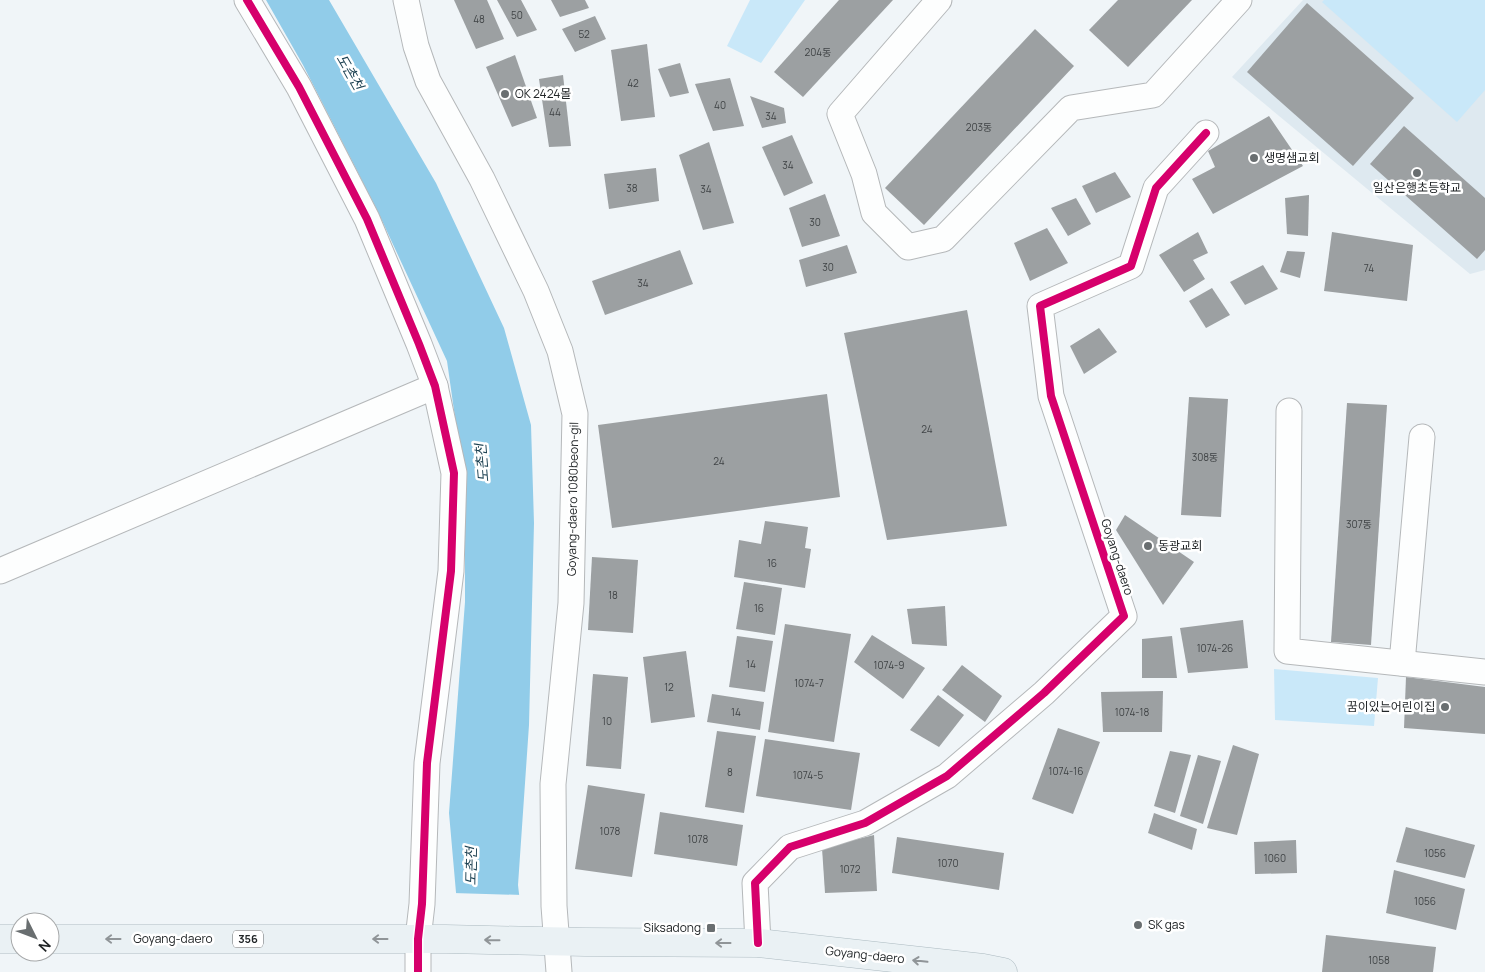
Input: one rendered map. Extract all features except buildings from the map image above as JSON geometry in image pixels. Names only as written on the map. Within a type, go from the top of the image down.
[{"type":"main road","name":"Goyang-daero","points":[[60,939],[446,939],[758,943],[983,968],[1002,972]]},
{"type":"street","points":[[247,0],[299,87],[367,219],[420,344],[435,386],[454,473],[450,571],[427,763],[418,972]]},
{"type":"street","name":"Goyang-daero 1080beon-gil","points":[[406,0],[416,46],[428,81],[482,179],[536,291],[560,351],[575,414],[571,603],[553,784],[554,906],[547,941],[559,972]]},
{"type":"street","points":[[939,0],[840,114],[864,174],[874,213],[908,247],[943,239],[1071,108],[1153,95],[1239,0]]},
{"type":"street","name":"Goyang-daero","points":[[758,943],[755,883],[790,847],[865,823],[946,776],[1044,693],[1124,616],[1051,396],[1040,306],[1131,266],[1156,188],[1206,133]]},
{"type":"street","points":[[0,571],[435,386]]},
{"type":"street","points":[[1289,411],[1287,651],[1485,672]]},
{"type":"street","points":[[1402,663],[1422,437]]},
{"type":"shaded area","points":[[750,0],[805,0],[761,63],[727,46]]},
{"type":"shaded area","name":"일산은행초등학교","points":[[1303,0],[1485,0],[1485,270],[1470,274],[1232,77]]},
{"type":"shaded area","points":[[1324,0],[1485,0],[1485,90],[1457,122],[1322,2]]},
{"type":"shaded area","points":[[1274,669],[1378,678],[1374,726],[1275,720]]},
{"type":"water","name":"도촌천","points":[[266,0],[329,0],[436,183],[504,328],[531,425],[534,523],[529,725],[518,885],[528,972],[463,972],[449,813],[465,602],[465,488],[447,361],[378,212],[303,65]]},
{"type":"pier","points":[[453,893],[522,895],[531,972],[460,972]]},
{"type":"cycle path","points":[[247,0],[299,87],[367,219],[435,386],[454,473],[451,571],[427,763],[418,972]]},
{"type":"cycle path","points":[[758,943],[755,883],[790,847],[865,823],[947,776],[1044,693],[1124,616],[1051,396],[1040,306],[1131,266],[1156,188],[1206,133]]},
{"type":"place","name":"OK 2424몰","points":[[505,94]]},
{"type":"place","name":"생명샘교회","points":[[1254,158]]},
{"type":"place","name":"일산은행초등학교","points":[[1417,173]]},
{"type":"place","name":"동광교회","points":[[1148,546]]},
{"type":"place","name":"꿈이있는어린이집","points":[[1445,707]]},
{"type":"place","name":"SK gas","points":[[1138,925]]},
{"type":"place","name":"Siksadong","points":[[711,928]]}]
